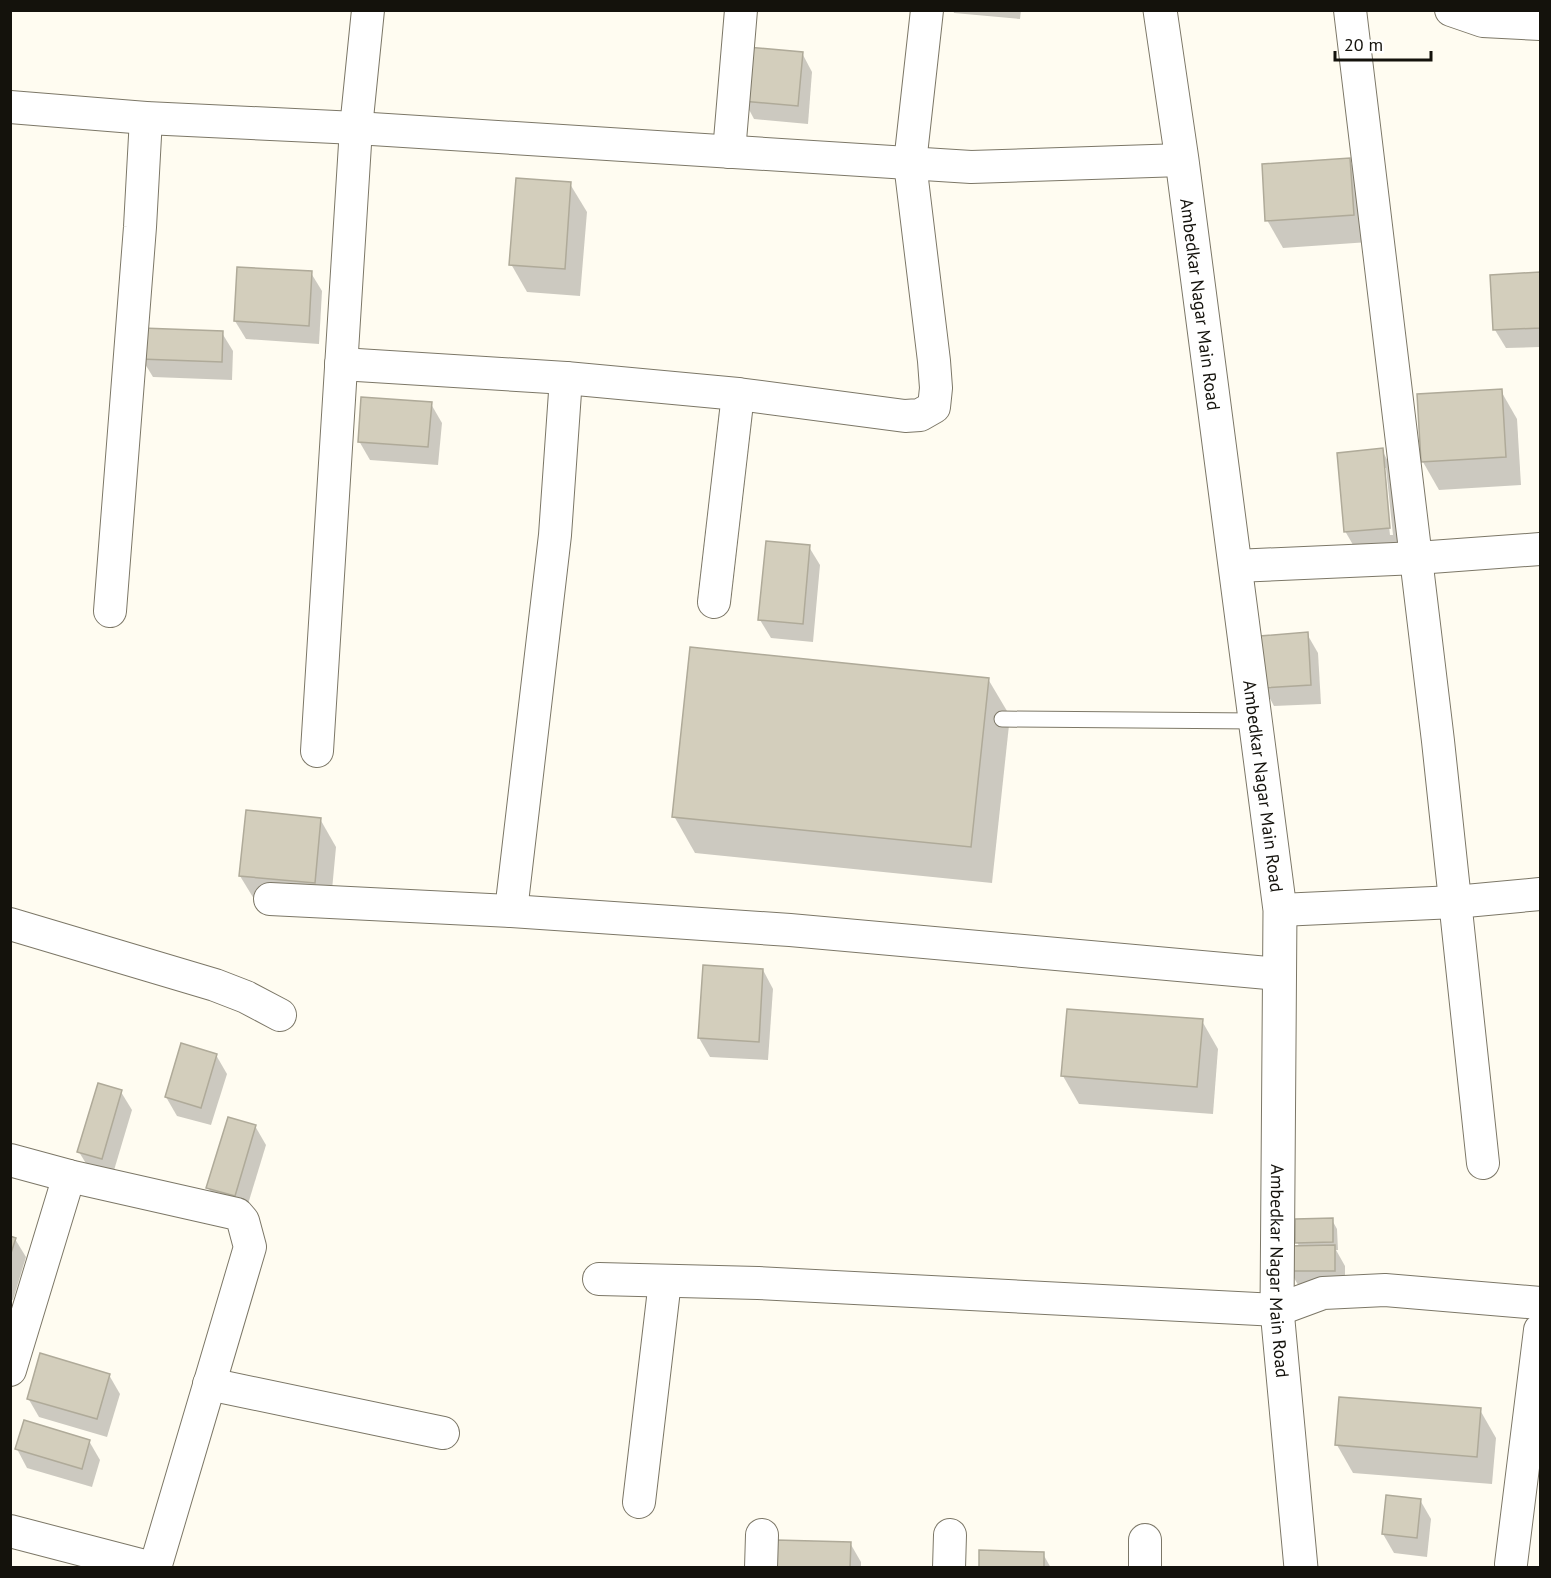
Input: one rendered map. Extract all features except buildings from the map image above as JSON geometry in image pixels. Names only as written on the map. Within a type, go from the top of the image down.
[{"type":"street","points":[[317,751],[356,128],[368,10]]},
{"type":"street","points":[[729,152],[741,10]]},
{"type":"street","points":[[341,364],[566,378],[738,394],[905,416],[920,415],[934,407],[936,388],[934,361],[910,163],[927,10]]},
{"type":"street","name":"Ambedkar Nagar Main Road","points":[[1160,10],[1182,160],[1280,910],[1277,1310],[1301,1568]]},
{"type":"street","points":[[1350,10],[1417,558],[1483,1163]]},
{"type":"street","points":[[1451,10],[1483,21],[1540,24]]},
{"type":"street","points":[[10,107],[146,118],[356,128],[971,167],[1182,160]]},
{"type":"street","points":[[110,611],[140,227],[146,118]]},
{"type":"street","points":[[510,911],[555,535],[566,378]]},
{"type":"street","points":[[714,602],[738,394]]},
{"type":"street","points":[[1235,566],[1417,558],[1540,549]]},
{"type":"street","points":[[1280,910],[1455,902],[1540,894]]},
{"type":"street","points":[[270,899],[510,911],[790,930],[1279,974]]},
{"type":"street","points":[[10,924],[215,986],[246,997],[280,1015]]},
{"type":"street","points":[[10,1160],[69,1176],[237,1214],[243,1221],[249,1247],[154,1568],[10,1531]]},
{"type":"street","points":[[10,1370],[69,1176]]},
{"type":"street","points":[[599,1279],[758,1283],[1277,1310],[1323,1293],[1385,1290],[1540,1303]]},
{"type":"street","points":[[639,1502],[665,1281]]},
{"type":"street","points":[[1511,1564],[1540,1330]]},
{"type":"street","points":[[209,1384],[443,1433]]},
{"type":"street","points":[[760,1568],[762,1535]]},
{"type":"street","points":[[949,1568],[950,1535]]},
{"type":"lane","points":[[1002,719],[1255,721]]}]
